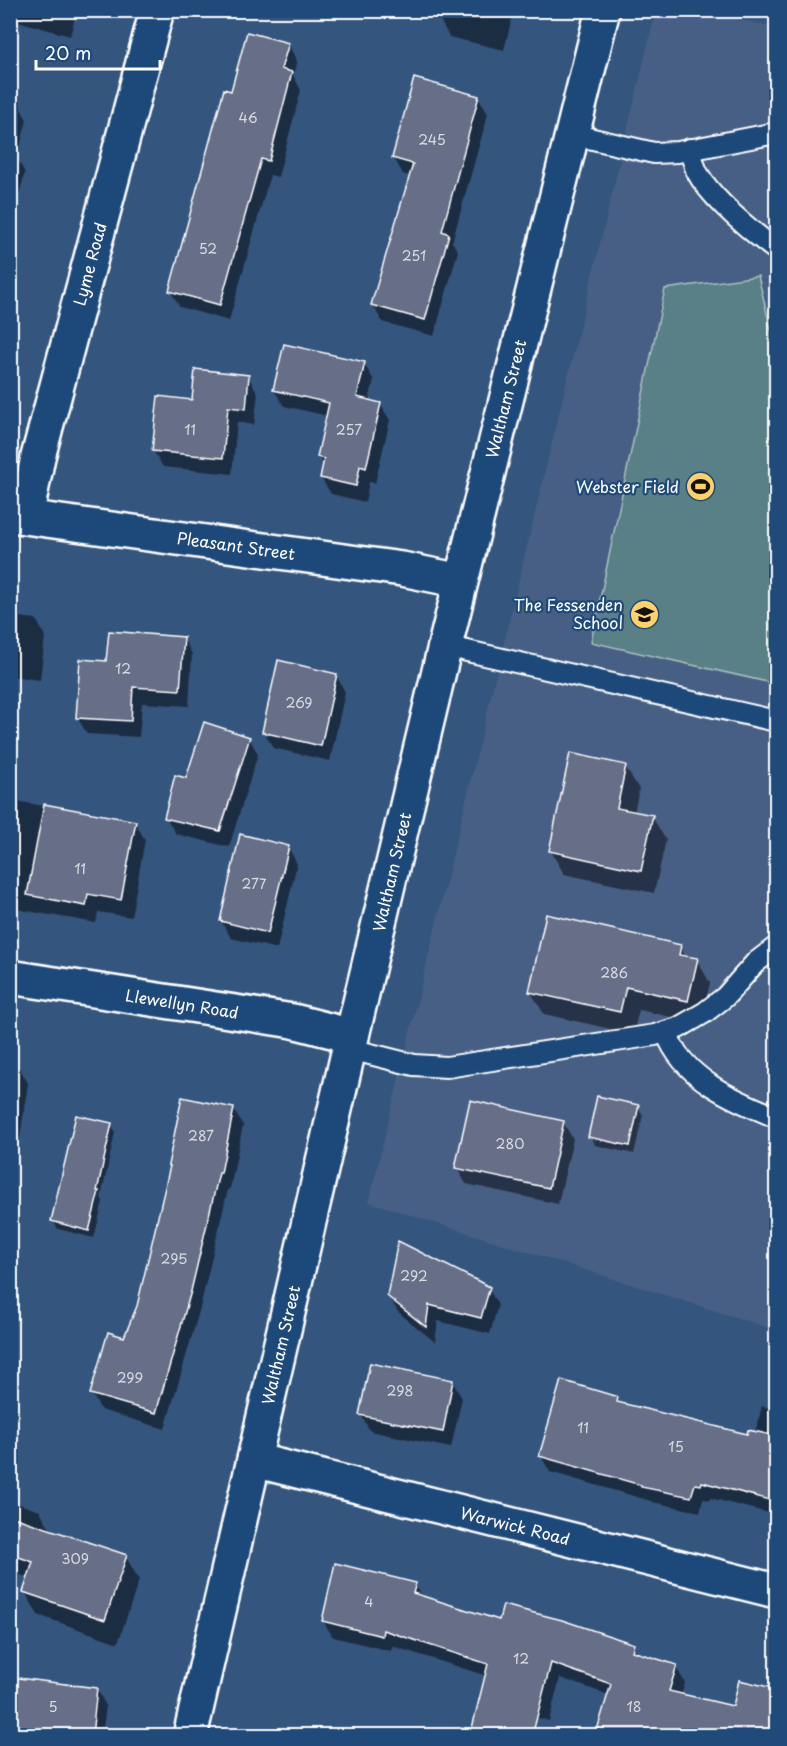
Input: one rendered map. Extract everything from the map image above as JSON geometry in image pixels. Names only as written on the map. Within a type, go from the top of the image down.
[{"type":"street","name":"Lyme Road","points":[[18,516],[38,457],[157,10]]},
{"type":"street","name":"Waltham Street","points":[[190,1736],[445,646],[603,10]]},
{"type":"street","name":"Pleasant Street","points":[[18,516],[402,569],[461,581]]},
{"type":"street","name":"Llewellyn Road","points":[[10,977],[294,1021],[351,1043]]},
{"type":"street","name":"Warwick Road","points":[[254,1460],[777,1591]]},
{"type":"lane","points":[[571,134],[654,153],[690,150],[777,133]]},
{"type":"lane","points":[[690,150],[696,169],[707,186],[740,220],[777,250]]},
{"type":"lane","points":[[445,646],[777,721]]},
{"type":"lane","points":[[351,1043],[414,1065],[447,1067],[666,1032],[690,1021],[715,1005],[755,963],[777,947]]},
{"type":"lane","points":[[666,1032],[675,1052],[705,1081],[719,1091],[777,1117]]},
{"type":"shaded area","name":"The Fessenden School","points":[[656,11],[698,11],[776,27],[776,1330],[369,1202]]},
{"type":"green space","name":"Webster Field","points":[[758,276],[771,330],[776,332],[776,684],[591,642],[665,289]]},
{"type":"building","points":[[247,32],[289,43],[281,69],[292,72],[269,161],[261,159],[220,305],[169,291],[224,89],[231,91]]},
{"type":"building","points":[[414,78],[479,96],[442,231],[449,234],[425,320],[371,305],[413,164],[392,158]]},
{"type":"building","points":[[284,344],[365,362],[357,397],[381,403],[366,468],[360,466],[356,486],[320,478],[324,459],[317,457],[329,403],[273,390]]},
{"type":"building","points":[[195,369],[249,375],[246,409],[228,407],[223,458],[152,451],[158,396],[192,400]]},
{"type":"building","points":[[109,631],[184,637],[180,690],[133,687],[131,721],[76,718],[80,659],[106,661]]},
{"type":"building","points":[[278,660],[337,674],[321,746],[262,732]]},
{"type":"building","points":[[204,722],[250,737],[220,831],[164,818],[175,775],[186,778]]},
{"type":"building","points":[[570,753],[626,765],[617,808],[653,815],[641,871],[549,851]]},
{"type":"building","points":[[44,804],[136,821],[121,900],[88,894],[86,906],[27,895]]},
{"type":"building","points":[[240,834],[289,846],[268,933],[220,921]]},
{"type":"building","points":[[546,914],[681,945],[679,955],[698,958],[688,1001],[626,987],[620,1012],[529,992]]},
{"type":"building","points":[[597,1096],[639,1105],[630,1146],[588,1137]]},
{"type":"building","points":[[182,1097],[234,1108],[221,1173],[219,1173],[191,1291],[156,1413],[90,1394],[108,1332],[124,1337],[137,1306],[170,1166],[168,1165]]},
{"type":"building","points":[[470,1100],[564,1121],[549,1188],[455,1168]]},
{"type":"building","points":[[76,1115],[112,1123],[89,1231],[51,1221]]},
{"type":"building","points":[[398,1241],[490,1287],[481,1318],[429,1305],[426,1327],[387,1296]]},
{"type":"building","points":[[370,1363],[453,1380],[443,1432],[359,1415]]},
{"type":"building","points":[[561,1380],[618,1397],[617,1402],[747,1434],[748,1430],[777,1436],[777,1502],[702,1482],[701,1485],[695,1484],[691,1497],[641,1487],[641,1485],[539,1456]]},
{"type":"building","points":[[10,1516],[127,1555],[105,1620],[23,1592],[33,1562],[10,1554]]},
{"type":"building","points":[[335,1563],[416,1583],[413,1593],[499,1620],[503,1605],[562,1620],[634,1644],[632,1651],[677,1665],[669,1691],[733,1706],[739,1680],[777,1689],[777,1736],[615,1736],[597,1730],[611,1684],[551,1663],[532,1736],[470,1736],[488,1664],[383,1630],[382,1636],[322,1621]]},
{"type":"building","points":[[10,1677],[97,1688],[92,1736],[10,1727]]},
{"type":"place","name":"Webster Field","points":[[700,487]]},
{"type":"place","name":"The Fessenden School","points":[[644,614]]}]
